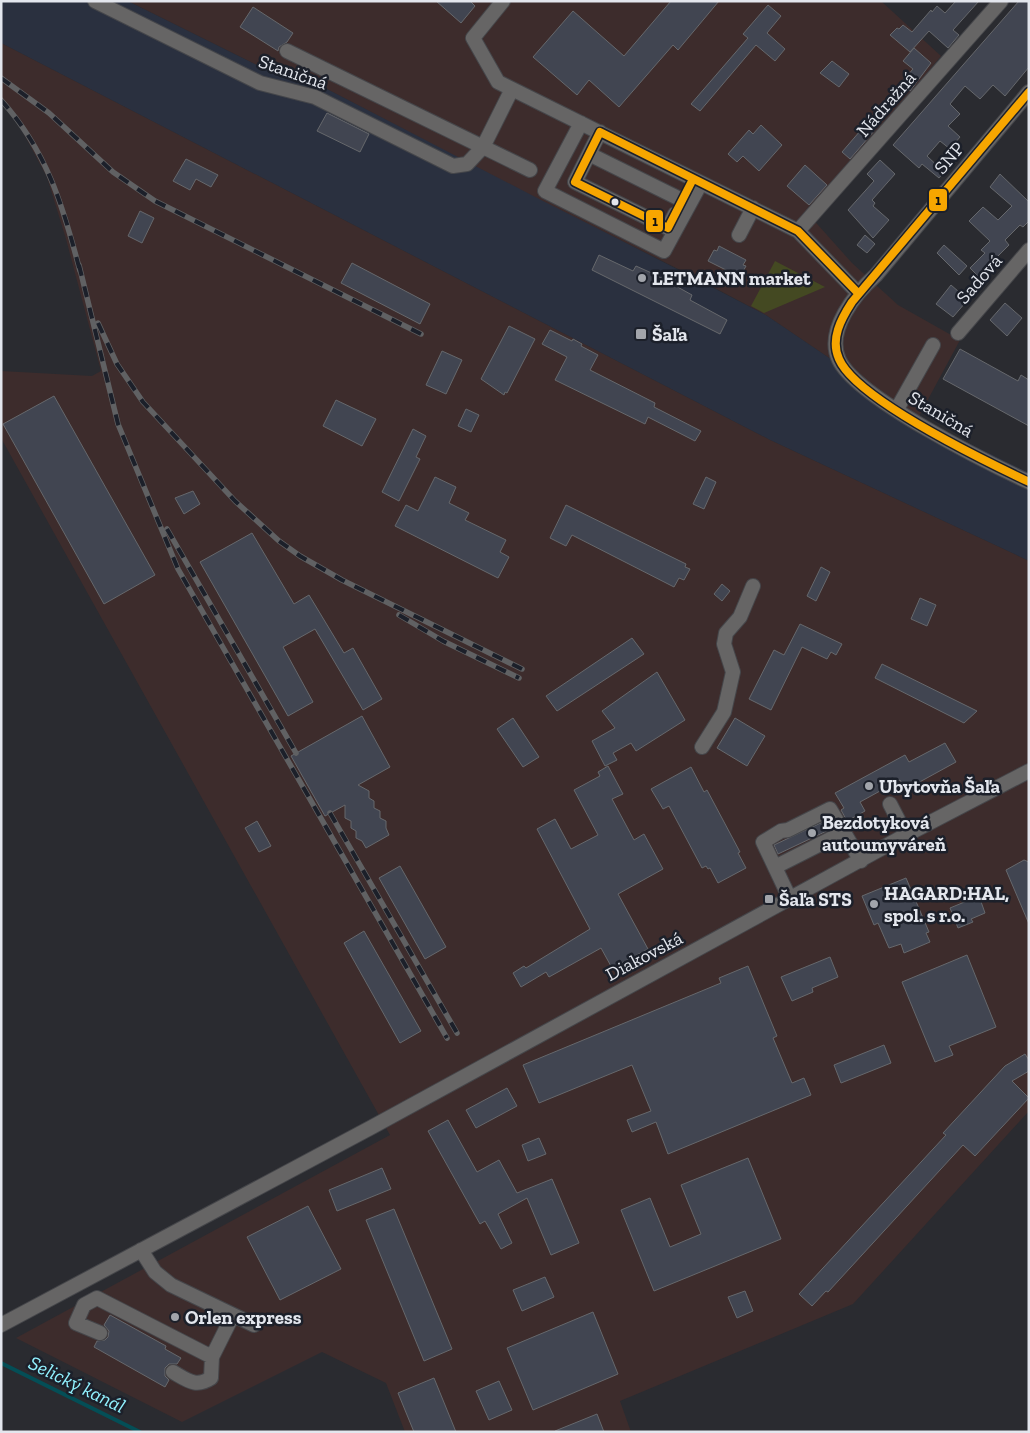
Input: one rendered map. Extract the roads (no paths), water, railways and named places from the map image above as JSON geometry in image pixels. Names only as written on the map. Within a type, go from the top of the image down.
[{"type":"street","name":"Staničná","points":[[95,1],[260,83],[314,97],[453,166],[467,164],[483,147]]},
{"type":"street","points":[[503,1],[473,38],[498,82],[798,231],[857,292]]},
{"type":"street","name":"Nádražná","points":[[798,231],[1001,1]]},
{"type":"street","points":[[288,50],[530,170]]},
{"type":"street","points":[[483,147],[512,89]]},
{"type":"street","name":"SNP","points":[[843,365],[838,359],[837,337],[843,316],[857,292],[876,275],[1029,92]]},
{"type":"street","points":[[581,123],[545,191],[664,251],[697,181]]},
{"type":"street","points":[[600,132],[575,182],[668,228],[682,200],[697,181]]},
{"type":"street","points":[[589,154],[682,200]]},
{"type":"street","points":[[739,236],[752,208]]},
{"type":"street","name":"Sadová","points":[[958,333],[1029,250]]},
{"type":"street","points":[[897,409],[932,345]]},
{"type":"street","name":"Staničná","points":[[843,365],[854,380],[897,409],[980,459],[1029,482]]},
{"type":"street","points":[[702,747],[724,712],[734,672],[724,644],[726,633],[740,617],[753,586]]},
{"type":"street","name":"Diakovská","points":[[1,1325],[372,1127],[537,1035],[906,835],[1029,772]]},
{"type":"street","points":[[890,804],[906,835]]},
{"type":"street","points":[[790,899],[763,842],[781,831],[788,830],[830,809],[861,861]]},
{"type":"street","points":[[775,867],[844,832]]},
{"type":"street","points":[[141,1250],[154,1272],[172,1285],[254,1325]]},
{"type":"street","points":[[100,1333],[76,1323],[84,1306],[97,1298],[212,1357]]},
{"type":"street","points":[[173,1372],[193,1384],[203,1383],[211,1378],[212,1357],[233,1315]]},
{"type":"waterway","name":"Selický kanál","points":[[1,1363],[140,1432]]},
{"type":"railway","points":[[1,78],[49,113],[113,172],[155,201],[421,334]]},
{"type":"railway","points":[[1,100],[17,119],[42,159],[60,202],[80,271]]},
{"type":"railway","points":[[79,265],[118,424],[178,569],[447,1038]]},
{"type":"railway","points":[[98,323],[117,364],[143,402],[235,501],[279,541],[300,556],[342,580],[522,669]]},
{"type":"railway","points":[[167,529],[296,753]]},
{"type":"railway","points":[[399,615],[443,641],[519,678]]},
{"type":"railway","points":[[330,813],[457,1033]]},
{"type":"place","name":"LETMANN market","points":[[642,278]]},
{"type":"place","name":"Šaľa","points":[[641,334]]},
{"type":"place","name":"Ubytovňa Šaľa","points":[[869,786]]},
{"type":"place","name":"Bezdotyková autoumyváreň","points":[[812,833]]},
{"type":"place","name":"Šaľa STS","points":[[769,899]]},
{"type":"place","name":"HAGARD:HAL, spol. s r.o.","points":[[874,904]]},
{"type":"place","name":"Orlen express","points":[[175,1317]]}]
